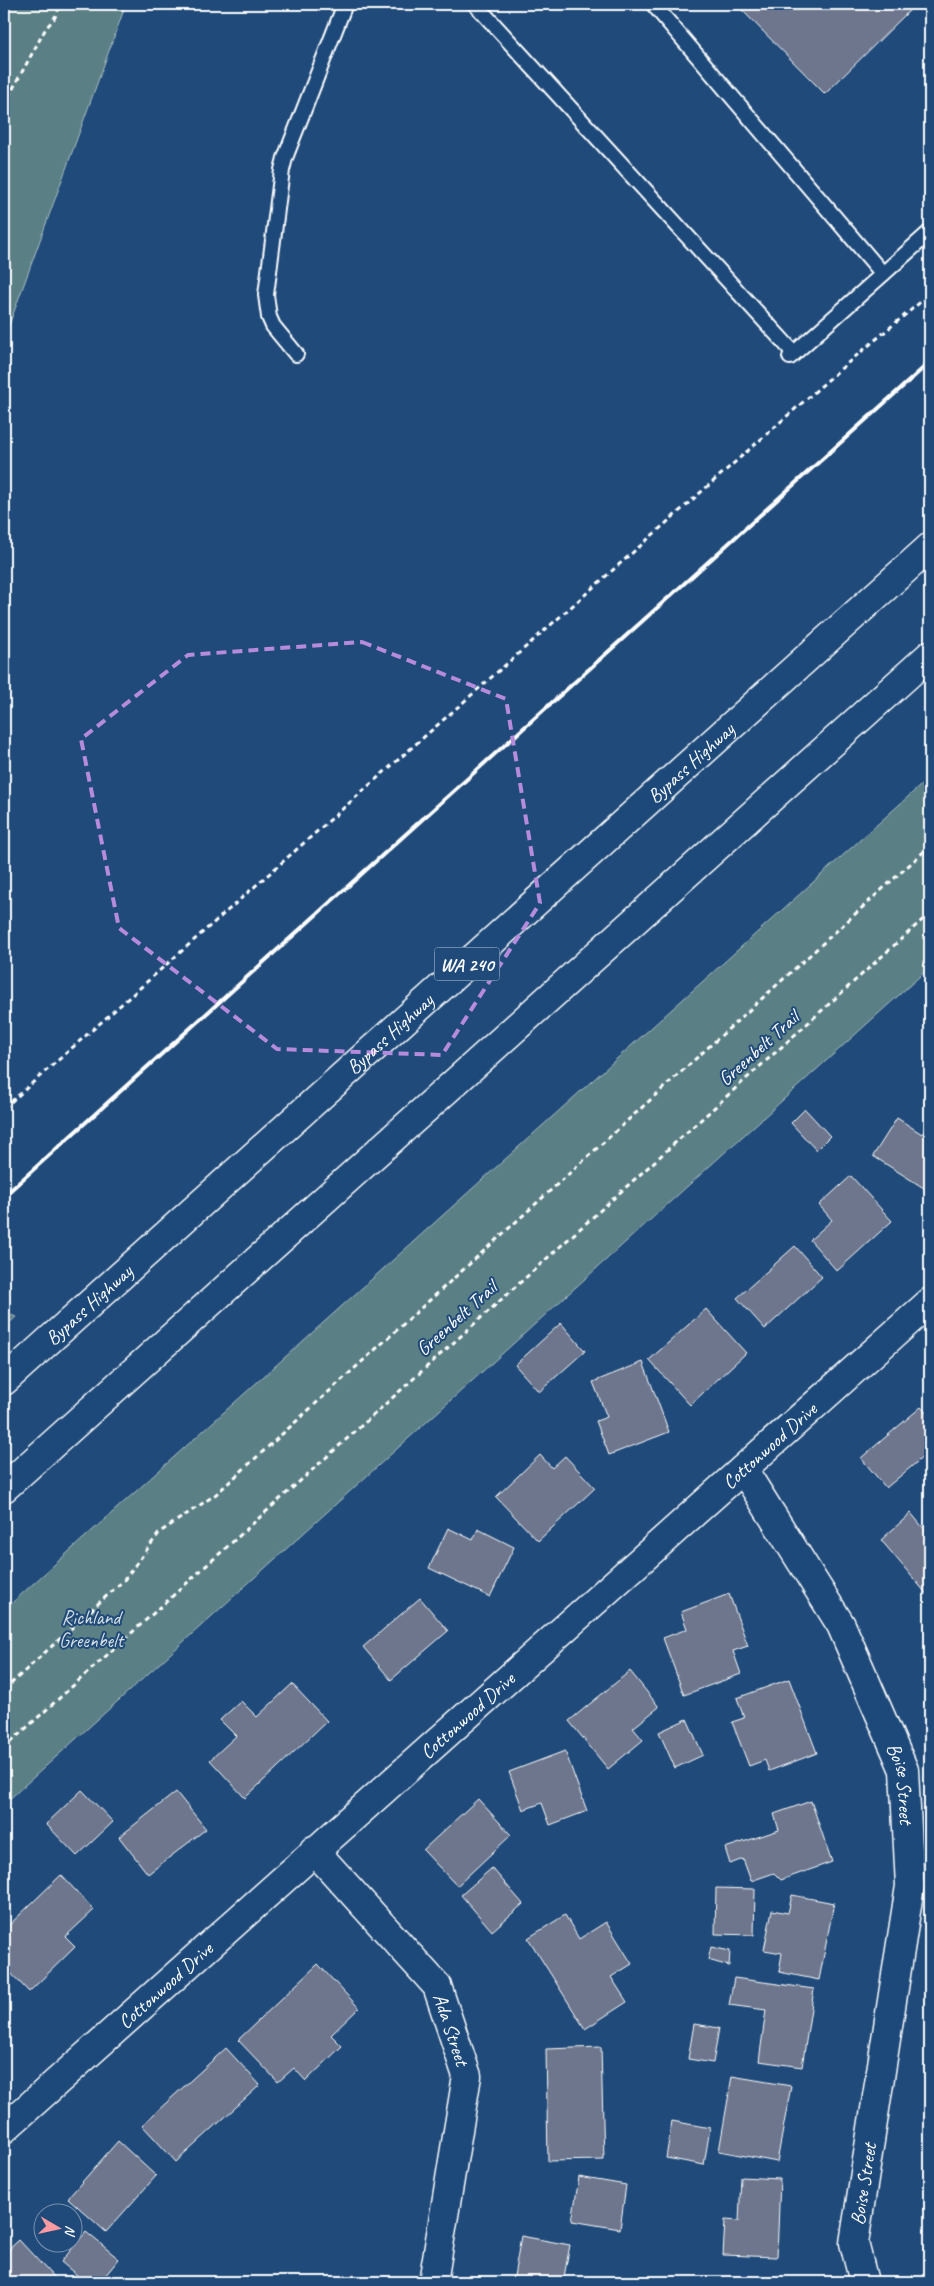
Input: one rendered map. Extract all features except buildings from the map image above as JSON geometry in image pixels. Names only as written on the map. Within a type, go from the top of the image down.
[{"type":"main road","name":"Bypass Highway","points":[[4,1380],[930,547]]},
{"type":"main road","points":[[4,1488],[930,655]]},
{"type":"main road","name":"Cottonwood Drive","points":[[4,2129],[314,1850],[930,1302]]},
{"type":"main road","name":"Boise Street","points":[[743,1469],[841,1625],[904,1770],[910,1886],[854,2243],[864,2282]]},
{"type":"main road","name":"Ada Street","points":[[314,1850],[437,1986],[468,2076],[433,2282]]},
{"type":"lane","points":[[296,354],[273,326],[269,317],[266,295],[282,170],[284,158],[345,4]]},
{"type":"lane","points":[[475,4],[792,355],[930,232]]},
{"type":"lane","points":[[653,4],[883,274]]},
{"type":"path","points":[[4,105],[61,4]]},
{"type":"path","points":[[4,1108],[837,372],[930,294]]},
{"type":"path","points":[[4,1690],[124,1580],[160,1532],[215,1495],[930,846]]},
{"type":"path","name":"Greenbelt Trail","points":[[4,1748],[930,913]]},
{"type":"highlighted area","points":[[362,642],[506,699],[540,903],[442,1055],[277,1049],[119,928],[81,739],[188,655]]},
{"type":"green space","points":[[4,4],[126,4],[4,339]]},
{"type":"green space","name":"Richland Greenbelt","points":[[930,777],[930,967],[4,1804],[4,1610]]},
{"type":"green space","points":[[4,1312],[16,1317],[4,1328]]},
{"type":"railway","points":[[4,1196],[930,362]]}]
